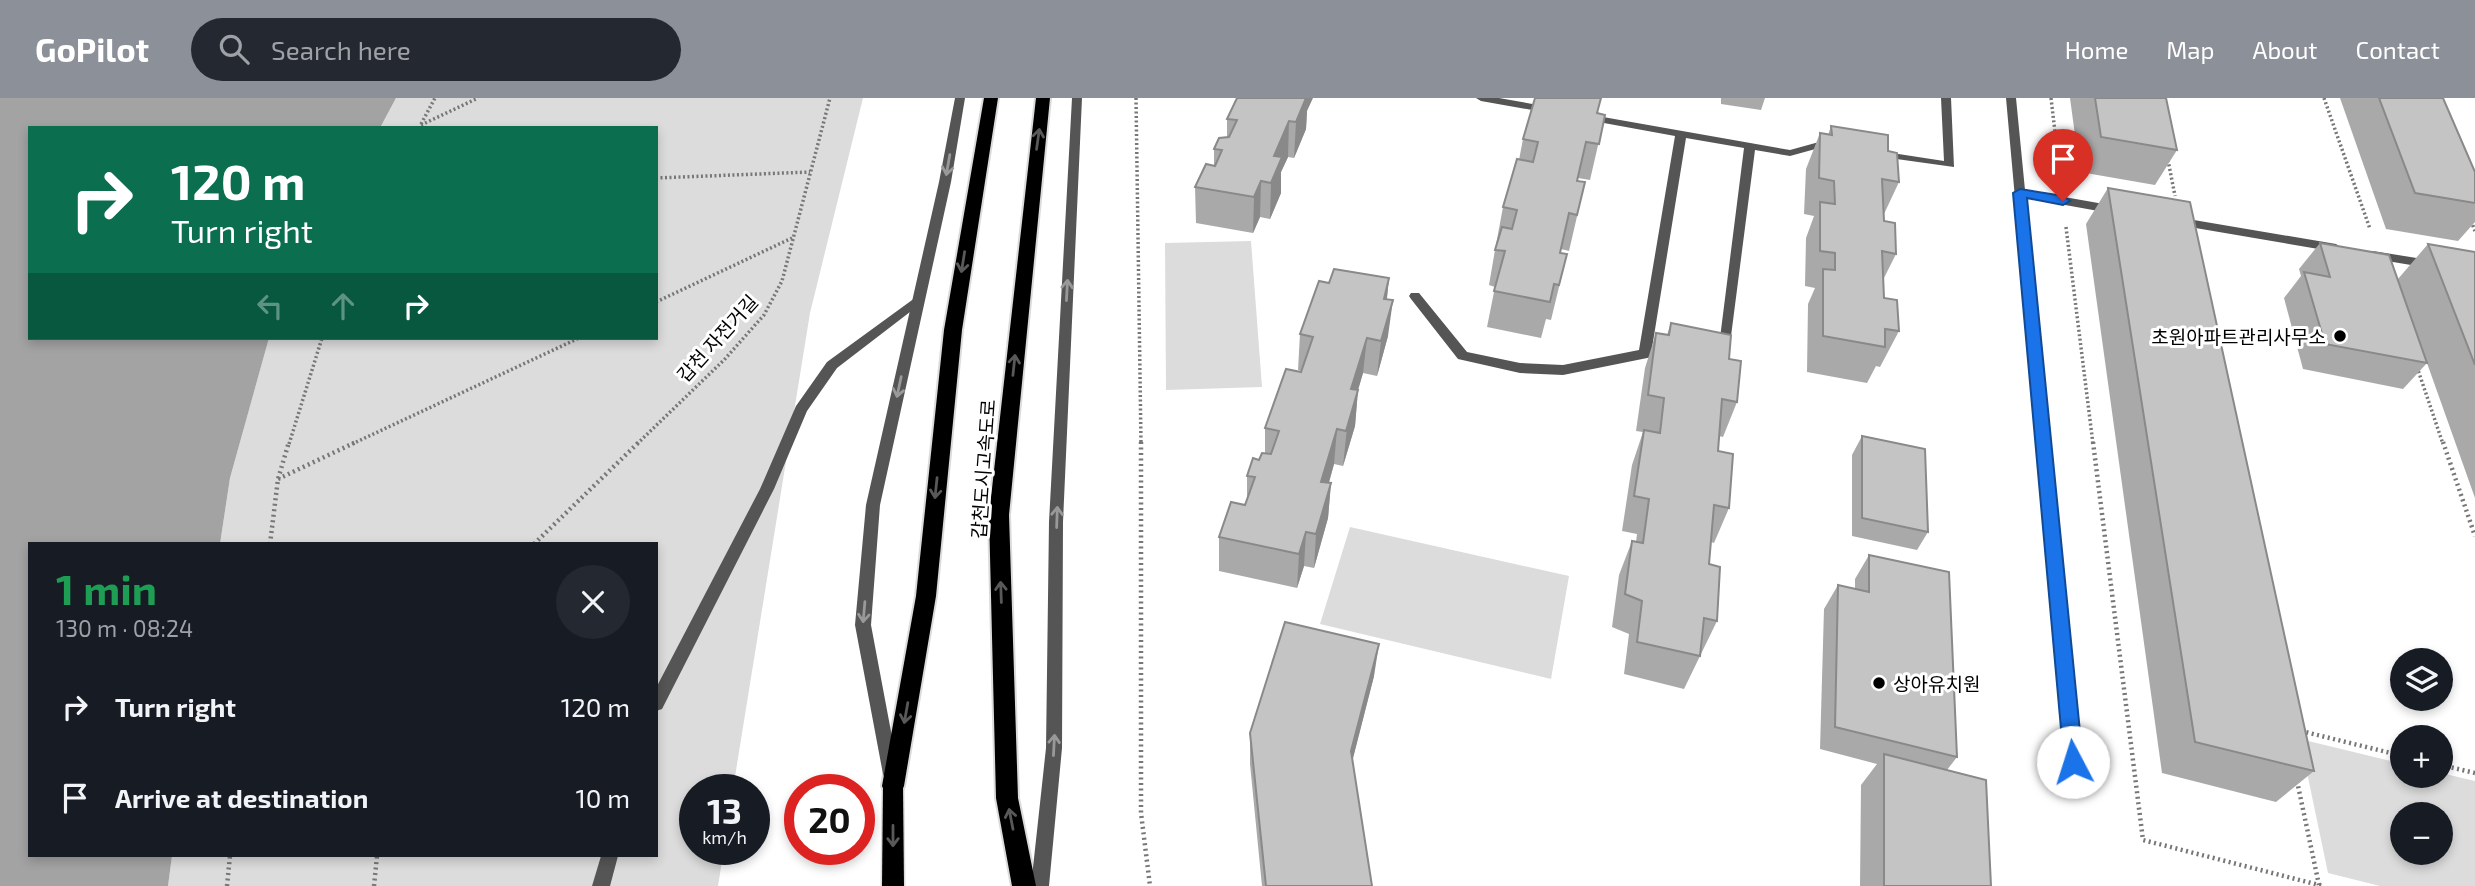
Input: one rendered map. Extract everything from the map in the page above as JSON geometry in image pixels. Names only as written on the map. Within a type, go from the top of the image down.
[{"type":"highway","points":[[893,786],[926,596],[953,330],[990,98]]},
{"type":"highway","name":"갑천도시고속도로","points":[[1024,886],[1007,798],[999,515],[1043,98]]},
{"type":"main road","points":[[893,786],[893,886]]},
{"type":"street","points":[[893,786],[863,625],[873,505],[945,182],[960,98]]},
{"type":"street","points":[[1040,886],[1054,748],[1056,522],[1077,98]]},
{"type":"street","points":[[1481,98],[1560,112]]},
{"type":"street","points":[[1873,153],[1950,165],[1946,98]]},
{"type":"street","points":[[2011,98],[2076,789]]},
{"type":"street","points":[[1573,114],[1790,153],[1819,145],[1847,149]]},
{"type":"street","points":[[1645,353],[1681,134]]},
{"type":"street","points":[[1699,345],[1726,341],[1750,146]]},
{"type":"street","points":[[2020,193],[2128,212]]},
{"type":"street","points":[[2168,219],[2448,268]]},
{"type":"street","points":[[1415,296],[1463,356],[1520,368],[1563,370],[1685,347]]},
{"type":"street","points":[[658,700],[767,489],[801,409],[832,365],[919,299]]},
{"type":"street","points":[[601,886],[609,857]]},
{"type":"path","points":[[420,126],[435,98]]},
{"type":"path","points":[[420,126],[478,98]]},
{"type":"path","name":"갑천 자전거길","points":[[536,542],[724,360],[764,314],[782,281],[830,98]]},
{"type":"path","points":[[1136,98],[1141,387],[1141,813],[1150,886]]},
{"type":"path","points":[[2051,98],[2143,840],[2321,886],[2295,767]]},
{"type":"path","points":[[2324,98],[2379,256]]},
{"type":"path","points":[[2168,160],[2181,221]]},
{"type":"path","points":[[658,178],[810,172]]},
{"type":"path","points":[[2470,219],[2475,231]]},
{"type":"path","points":[[658,301],[793,237]]},
{"type":"path","points":[[270,542],[278,479],[321,340]]},
{"type":"path","points":[[278,479],[575,340]]},
{"type":"path","points":[[2414,358],[2475,536]]},
{"type":"path","points":[[2300,731],[2390,753]]},
{"type":"path","points":[[2453,768],[2475,773]]},
{"type":"path","points":[[227,886],[230,857]]},
{"type":"path","points":[[374,886],[377,857]]},
{"type":"shaded area","points":[[0,98],[396,98],[381,126],[28,126],[28,340],[268,340],[230,478],[220,542],[28,542],[28,857],[172,857],[168,886],[0,886]]},
{"type":"shaded area","points":[[396,98],[863,98],[810,313],[735,774],[679,774],[679,865],[721,865],[718,886],[168,886],[172,857],[658,857],[658,542],[220,542],[230,478],[268,340],[658,340],[658,126],[381,126]]},
{"type":"shaded area","points":[[1251,241],[1262,387],[1166,390],[1165,243]]},
{"type":"shaded area","points":[[1350,527],[1569,576],[1551,679],[1320,624]]},
{"type":"shaded area","points":[[2300,739],[2390,761],[2390,788],[2453,788],[2453,776],[2475,781],[2475,886],[2380,886],[2328,873]]},
{"type":"building","points":[[1237,98],[1306,98],[1296,122],[1289,121],[1274,156],[1282,157],[1271,183],[1261,181],[1254,197],[1195,187],[1206,164],[1215,166],[1222,150],[1214,149],[1219,138],[1229,137],[1237,120],[1227,119]]},
{"type":"building","points":[[1535,98],[1601,98],[1597,113],[1605,115],[1599,144],[1586,142],[1577,181],[1585,182],[1577,215],[1569,213],[1560,253],[1567,254],[1559,285],[1554,284],[1550,302],[1494,291],[1505,251],[1495,250],[1502,227],[1512,229],[1517,210],[1503,207],[1517,159],[1533,162],[1538,142],[1523,139]]},
{"type":"building","points":[[2095,98],[2166,98],[2177,150],[2101,137]]},
{"type":"building","points":[[2379,98],[2443,98],[2475,172],[2475,203],[2415,193]]},
{"type":"building","points":[[1831,126],[1888,135],[1888,151],[1897,153],[1899,182],[1882,179],[1884,221],[1895,223],[1896,254],[1882,251],[1884,298],[1897,300],[1899,331],[1885,329],[1885,347],[1823,336],[1823,269],[1835,270],[1835,253],[1820,251],[1820,202],[1835,204],[1834,181],[1819,178],[1820,133],[1832,135]]},
{"type":"building","points":[[2108,188],[2190,202],[2314,771],[2195,742]]},
{"type":"building","points":[[2320,243],[2389,255],[2427,363],[2325,344],[2304,272],[2330,277]]},
{"type":"building","points":[[2428,244],[2475,252],[2475,365]]},
{"type":"building","points":[[1334,269],[1389,278],[1384,299],[1393,300],[1381,341],[1367,338],[1351,389],[1358,390],[1346,431],[1337,429],[1321,482],[1331,483],[1316,534],[1306,532],[1299,554],[1219,537],[1231,502],[1245,505],[1255,477],[1247,476],[1253,458],[1259,460],[1262,453],[1271,454],[1279,431],[1265,428],[1286,369],[1301,372],[1313,337],[1300,334],[1319,281],[1329,283]]},
{"type":"building","points":[[1671,323],[1731,335],[1729,359],[1741,361],[1737,402],[1722,399],[1718,451],[1733,454],[1729,508],[1714,505],[1709,564],[1720,567],[1717,621],[1704,618],[1700,656],[1637,642],[1642,601],[1625,594],[1632,541],[1643,543],[1649,499],[1634,496],[1644,430],[1660,433],[1664,398],[1648,395],[1656,333],[1669,335]]},
{"type":"building","points":[[1862,436],[1925,449],[1928,532],[1862,518]]},
{"type":"building","name":"상아유치원","points":[[1869,555],[1949,572],[1957,757],[1835,727],[1838,585],[1869,592]]},
{"type":"building","points":[[1285,622],[1379,644],[1351,751],[1372,886],[1266,886],[1250,733]]},
{"type":"building","points":[[1884,754],[1986,780],[1991,886],[1884,886]]},
{"type":"place","name":"초원아파트관리사무소","points":[[2340,336]]},
{"type":"place","name":"상아유치원","points":[[1879,683]]},
{"type":"route","points":[[2063,201],[2020,193],[2073,762]]}]
